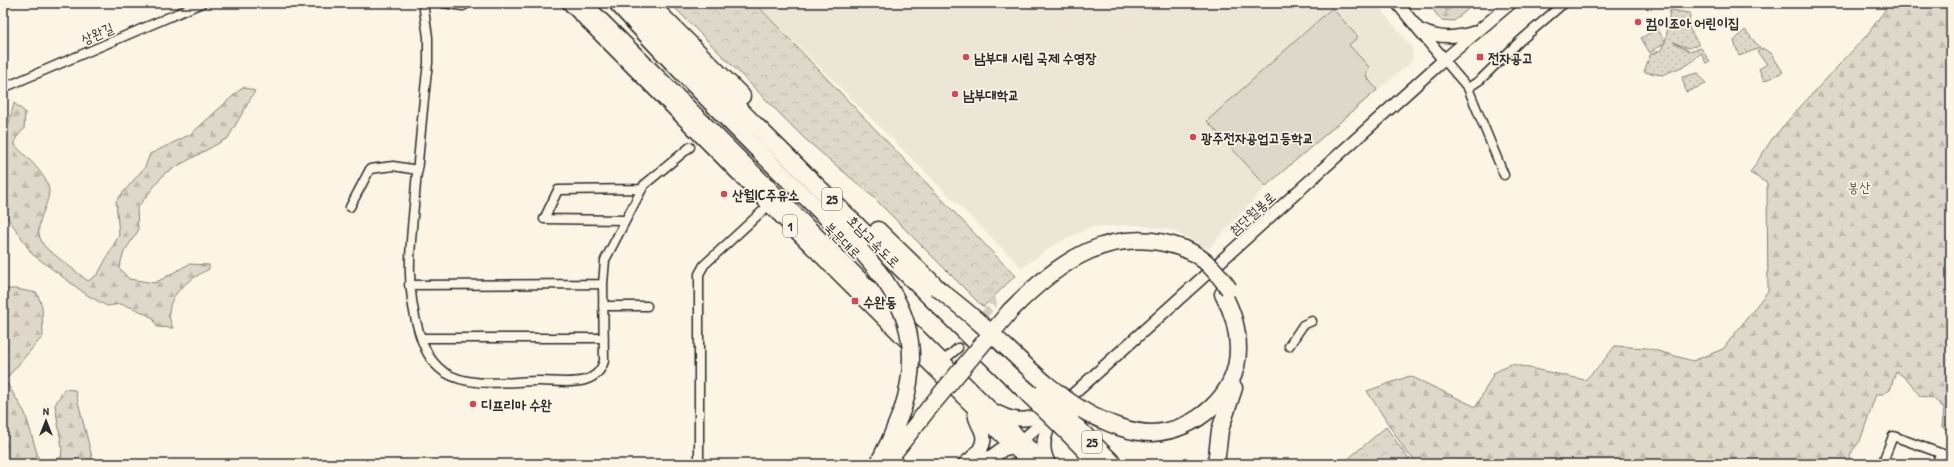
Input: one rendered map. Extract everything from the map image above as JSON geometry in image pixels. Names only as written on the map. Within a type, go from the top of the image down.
[{"type":"highway","points":[[617,3],[664,55],[760,153],[861,251],[886,280],[897,297],[908,333],[911,350],[910,379],[903,408],[890,440],[876,464]]},
{"type":"highway","name":"호남고속도로","points":[[632,3],[1067,425],[1114,464]]},
{"type":"highway","name":"호남고속도로","points":[[648,3],[936,286],[1034,393]]},
{"type":"highway","points":[[885,464],[1014,320],[1038,296],[1061,277],[1096,257],[1130,249],[1153,249],[1171,253],[1186,259],[1202,270],[1226,291],[1239,308],[1245,338],[1244,352],[1220,430],[1216,464]]},
{"type":"highway","points":[[936,286],[983,325],[1044,383],[1064,398],[1091,415],[1119,428],[1152,433],[1183,426],[1198,418],[1211,408],[1222,396],[1229,384],[1234,372],[1238,350],[1234,320],[1226,291]]},
{"type":"highway","points":[[964,464],[976,454],[984,440],[982,430],[975,418],[981,406]]},
{"type":"highway","points":[[897,464],[933,411]]},
{"type":"highway","name":"호남고속도로","points":[[1067,425],[1098,464]]},
{"type":"highway","points":[[974,464],[992,457],[1004,448],[1018,444]]},
{"type":"highway","points":[[997,464],[1018,444]]},
{"type":"main road","name":"북문대로","points":[[569,3],[769,205],[981,406],[1018,444],[1048,464]]},
{"type":"main road","name":"북문대로","points":[[585,3],[943,361],[981,406]]},
{"type":"main road","points":[[981,406],[1010,418],[1023,420],[1038,417],[1062,404]]},
{"type":"main road","points":[[1048,464],[1043,448],[1045,436],[1052,420],[1062,404]]},
{"type":"main road","name":"북문대로","points":[[1018,444],[1030,464]]},
{"type":"street","name":"상완길","points":[[3,88],[202,3]]},
{"type":"street","points":[[423,3],[428,37],[428,63],[410,240],[409,285],[412,307],[427,355],[434,364],[444,372],[465,380],[480,382],[587,381],[602,370],[604,361],[603,284],[605,260],[642,189],[690,147]]},
{"type":"street","points":[[443,3],[462,6],[468,3]]},
{"type":"street","points":[[1397,3],[1468,88],[1504,175]]},
{"type":"street","name":"첨단월봉로","points":[[1018,444],[1444,60],[1511,3]]},
{"type":"street","points":[[1468,88],[1480,80],[1520,41],[1564,3]]},
{"type":"street","points":[[1418,28],[1429,34],[1445,37],[1466,35],[1478,31]]},
{"type":"street","points":[[350,207],[370,169],[393,166],[418,170]]},
{"type":"street","points":[[625,220],[544,219],[558,190],[642,189]]},
{"type":"street","points":[[699,464],[699,274],[704,265],[769,205]]},
{"type":"street","points":[[409,285],[603,284]]},
{"type":"street","points":[[603,306],[647,306]]},
{"type":"street","points":[[1289,346],[1303,324],[1312,321]]},
{"type":"street","points":[[421,338],[604,338]]},
{"type":"street","points":[[943,361],[958,348]]},
{"type":"street","points":[[1882,464],[1893,436],[1951,457]]},
{"type":"street","points":[[1936,464],[1941,453]]},
{"type":"shaded area","points":[[755,3],[1376,3],[1413,49],[1412,61],[1266,186],[1208,249],[1171,230],[1137,225],[1091,227],[1054,245],[1022,268]]},
{"type":"green space","points":[[670,3],[755,3],[1015,276],[983,307],[872,196],[804,138]]},
{"type":"green space","points":[[1428,3],[1441,3],[1447,11],[1457,3],[1475,3],[1454,21],[1441,20]]},
{"type":"green space","name":"봉산","points":[[1890,3],[1951,3],[1951,432],[1942,427],[1944,408],[1933,398],[1920,396],[1908,380],[1896,371],[1890,390],[1883,394],[1876,394],[1860,441],[1849,455],[1851,464],[1420,464],[1407,453],[1367,391],[1410,376],[1476,407],[1494,373],[1511,364],[1585,380],[1600,365],[1615,346],[1647,348],[1693,361],[1723,349],[1768,291],[1767,183],[1750,173],[1772,139],[1867,35]]},
{"type":"green space","points":[[1332,8],[1358,37],[1349,45],[1369,67],[1366,76],[1377,90],[1266,186],[1207,121]]},
{"type":"green space","points":[[1670,10],[1690,13],[1689,28],[1699,45],[1688,48],[1673,42],[1689,51],[1701,48],[1710,62],[1706,63],[1701,53],[1689,64],[1662,75],[1644,72],[1650,55],[1661,50],[1666,39]]},
{"type":"green space","points":[[1657,29],[1666,42],[1650,53],[1641,38]]},
{"type":"green space","points":[[1745,30],[1760,48],[1739,56],[1734,41]]},
{"type":"green space","points":[[1762,48],[1771,53],[1783,72],[1764,81],[1759,69],[1767,64],[1757,52]]},
{"type":"green space","points":[[1698,73],[1706,84],[1686,92],[1682,77]]},
{"type":"green space","points":[[243,87],[255,91],[228,138],[165,173],[137,208],[138,231],[124,252],[119,268],[129,279],[155,283],[189,264],[209,265],[209,269],[189,281],[173,298],[169,313],[173,328],[157,327],[153,318],[136,309],[121,304],[107,306],[87,295],[32,254],[3,212],[3,130],[9,123],[14,103],[25,112],[24,129],[16,138],[15,145],[41,173],[48,186],[48,199],[39,227],[41,241],[46,248],[88,281],[98,274],[119,235],[116,201],[145,167],[150,154],[191,134]]},
{"type":"green space","points":[[3,289],[16,289],[37,293],[42,306],[43,336],[5,380],[25,413],[39,460],[61,458],[62,448],[55,405],[64,389],[75,390],[92,457],[89,464],[3,464]]},
{"type":"green space","points":[[1386,427],[1412,464],[1342,464]]},
{"type":"tunnel","points":[[977,324],[993,304],[989,288]]},
{"type":"tunnel","points":[[958,348],[970,333]]},
{"type":"place","name":"컴이조아 어린이집","points":[[1638,22]]},
{"type":"place","name":"남부대 시립 국제 수영장","points":[[966,57]]},
{"type":"place","name":"전자공고","points":[[1480,57]]},
{"type":"place","name":"남부대학교","points":[[955,94]]},
{"type":"place","name":"광주전자공업고등학교","points":[[1193,137]]},
{"type":"place","name":"산월IC주유소","points":[[724,194]]},
{"type":"place","name":"수완동","points":[[855,301]]},
{"type":"place","name":"디프리마 수완","points":[[473,404]]}]
